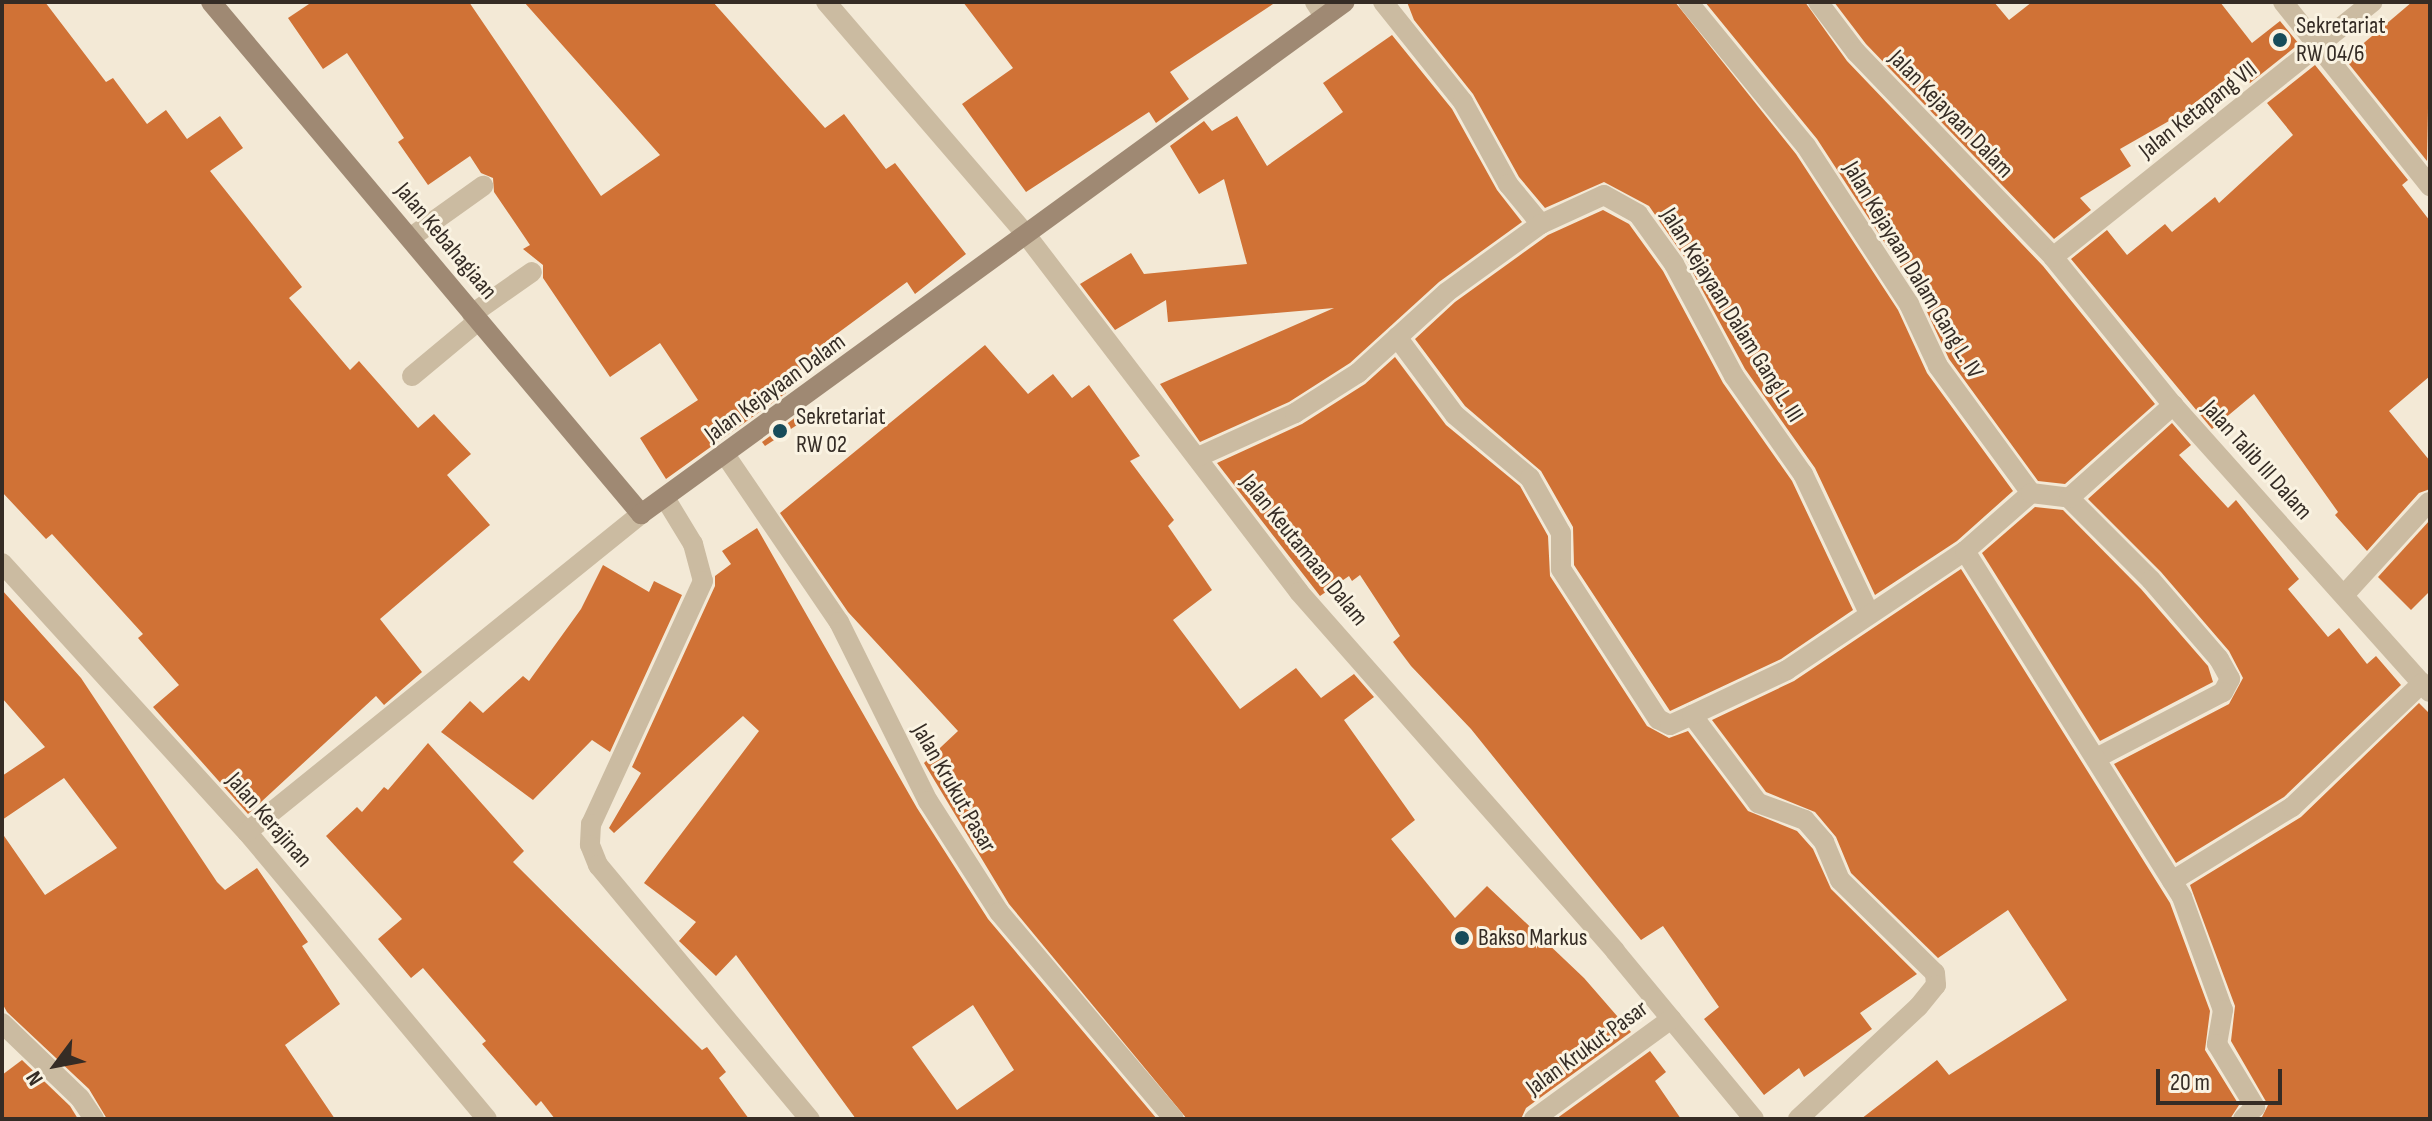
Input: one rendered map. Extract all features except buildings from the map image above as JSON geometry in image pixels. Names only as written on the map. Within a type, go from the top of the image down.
[{"type":"street","name":"Jalan Kebahagiaan","points":[[211,2],[641,514]]},
{"type":"street","name":"Jalan Keutamaan Dalam","points":[[826,2],[1027,236],[1299,592],[1671,1019],[1754,1119]]},
{"type":"street","name":"Jalan Kejayaan Dalam","points":[[247,832],[641,514],[726,456],[1027,236],[1319,9],[1345,2]]},
{"type":"street","points":[[1198,457],[1295,413],[1358,373],[1481,265],[1541,224],[1508,184],[1463,102],[1383,2]]},
{"type":"street","name":"Jalan Kejayaan Dalam Gang L. IV","points":[[1688,2],[1806,146],[1909,304],[1938,366],[2031,493]]},
{"type":"street","name":"Jalan Kejayaan Dalam","points":[[1818,2],[1856,52],[2053,257]]},
{"type":"street","points":[[2283,2],[2430,186]]},
{"type":"street","name":"Jalan Ketapang VII","points":[[2053,257],[2373,2]]},
{"type":"street","points":[[410,238],[483,186]]},
{"type":"street","name":"Jalan Kejayaan Dalam Gang L. III","points":[[1541,224],[1604,195],[1638,214],[1674,264],[1734,376],[1803,474],[1869,613]]},
{"type":"street","name":"Jalan Talib III Dalam","points":[[2053,257],[2173,405],[2426,687]]},
{"type":"street","points":[[412,376],[475,317],[532,272]]},
{"type":"street","points":[[1397,337],[1455,415],[1530,478],[1561,533],[1561,569],[1658,719],[1670,725],[1787,670],[1965,551],[2031,493],[2069,498],[2151,580],[2219,659],[2230,679],[2223,692],[2096,758]]},
{"type":"street","points":[[2069,498],[2173,405]]},
{"type":"street","name":"Jalan Krukut Pasar","points":[[726,456],[839,622],[901,749],[982,888],[1057,985],[1174,1119]]},
{"type":"street","points":[[665,498],[693,544],[703,581],[591,824],[590,845],[598,865],[810,1119]]},
{"type":"street","points":[[2344,595],[2429,502]]},
{"type":"street","points":[[1965,551],[2172,881],[2223,1010],[2219,1051],[2255,1107],[2243,1119]]},
{"type":"street","name":"Jalan Kerajinan","points":[[2,563],[247,832],[487,1119]]},
{"type":"street","points":[[2172,881],[2292,807],[2426,687]]},
{"type":"street","points":[[1692,715],[1758,803],[1810,826],[1840,880],[1928,963],[1937,980],[1880,1046],[1798,1119]]},
{"type":"street","name":"Jalan Krukut Pasar","points":[[1534,1119],[1671,1019]]},
{"type":"street","points":[[2,1023],[80,1098],[94,1119]]},
{"type":"place","name":"Sekretariat RW 04/6","points":[[2280,40]]},
{"type":"place","name":"Sekretariat RW 02","points":[[780,431]]},
{"type":"place","name":"Bakso Markus","points":[[1462,938]]}]
